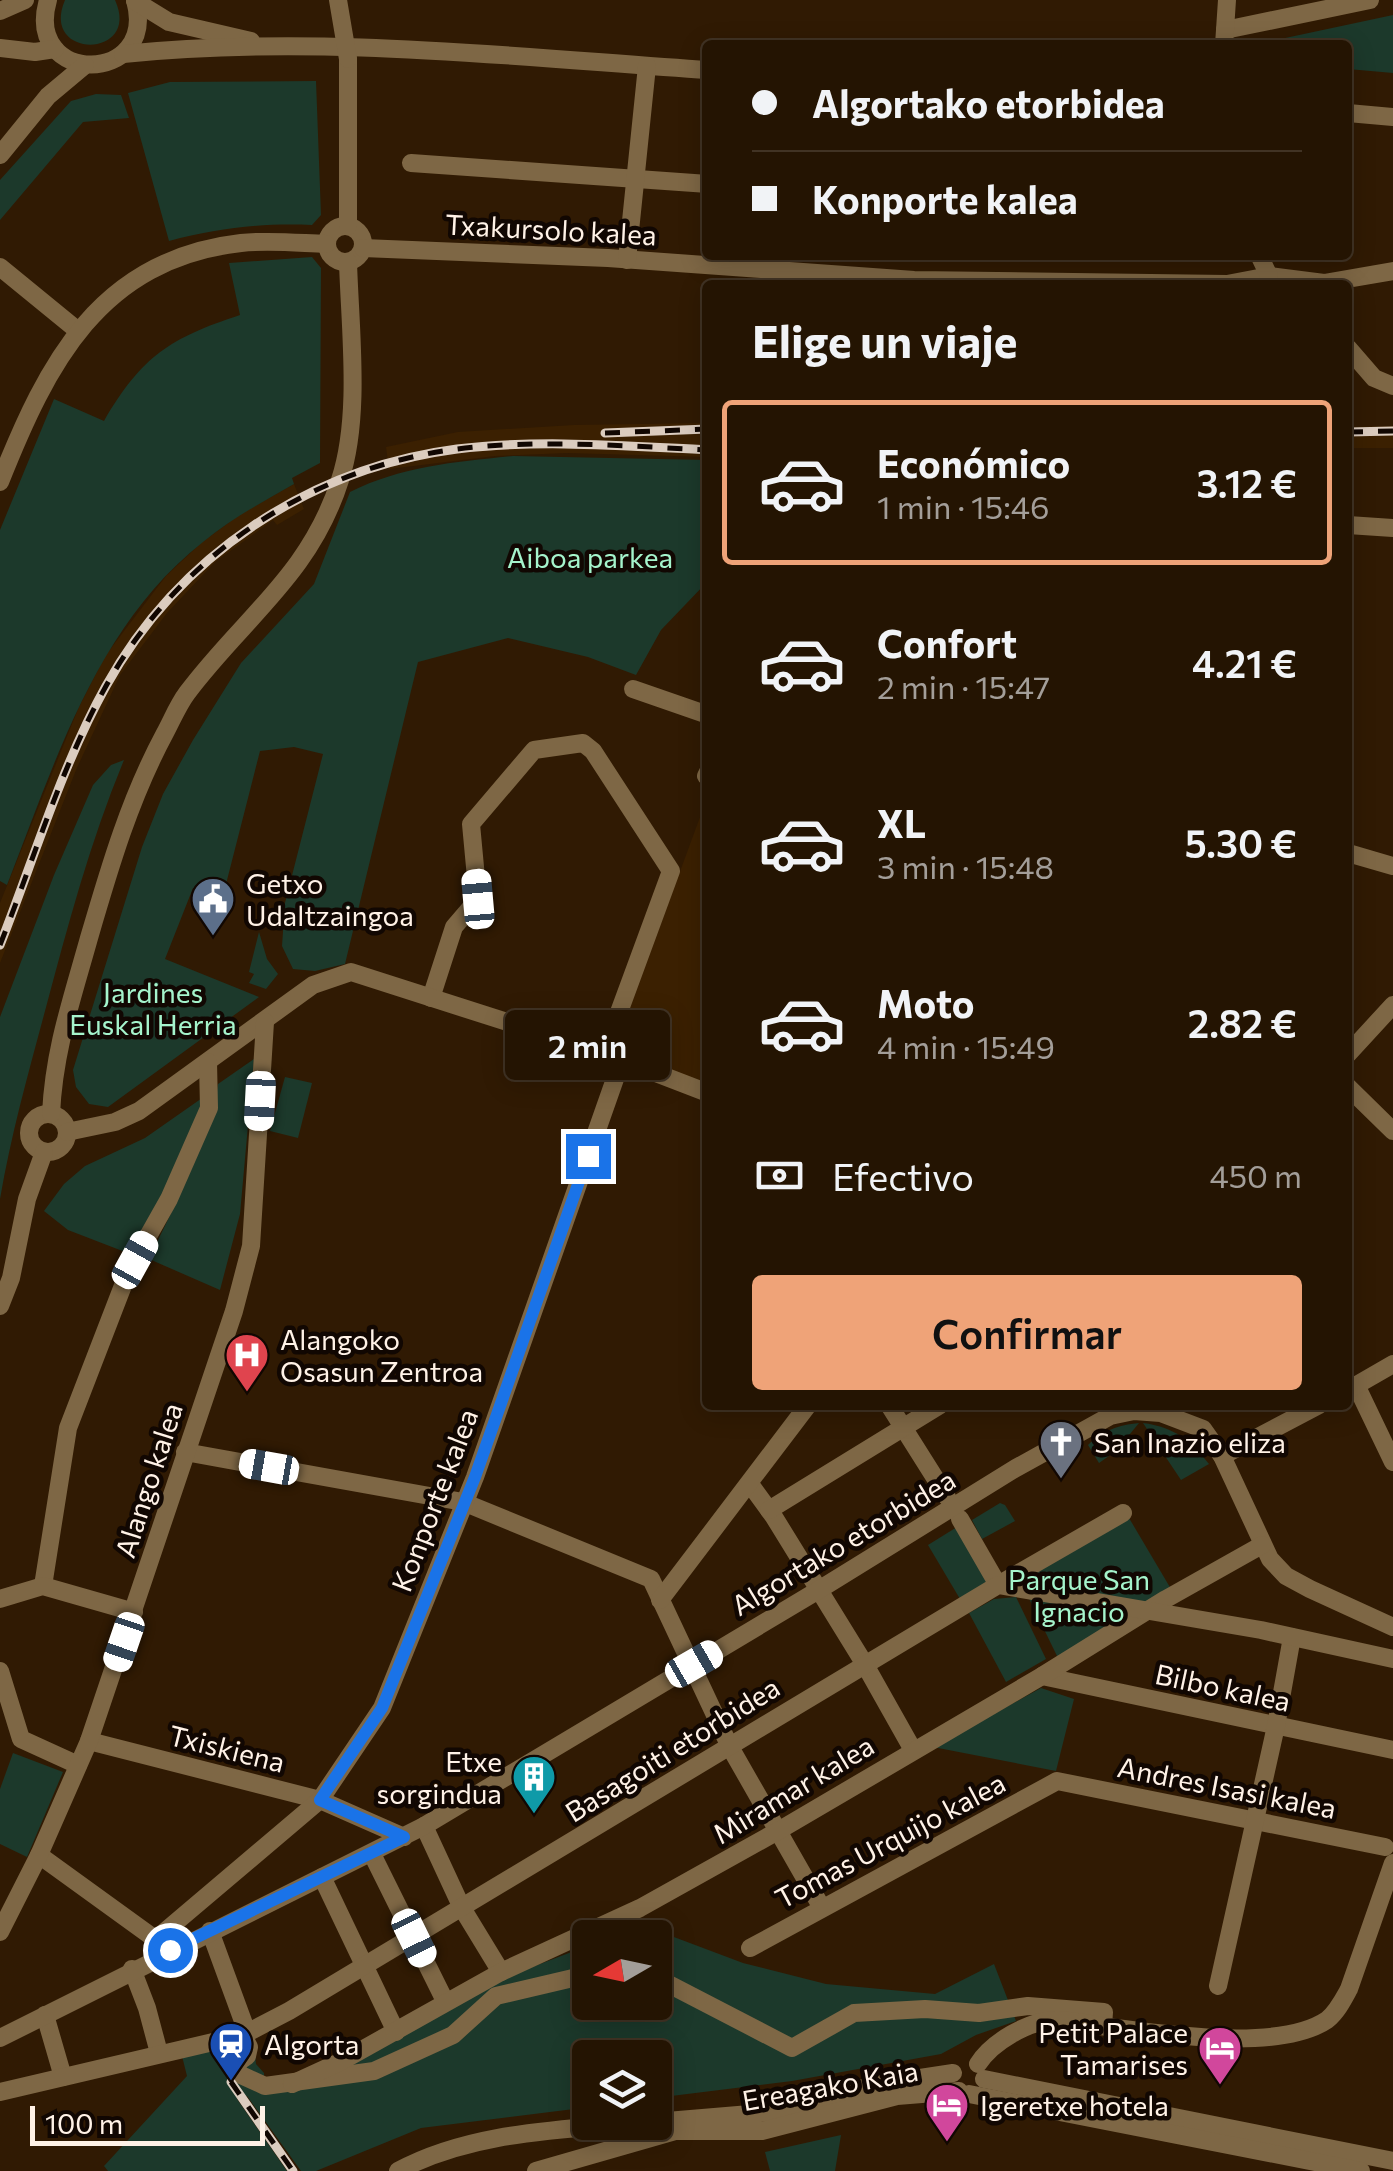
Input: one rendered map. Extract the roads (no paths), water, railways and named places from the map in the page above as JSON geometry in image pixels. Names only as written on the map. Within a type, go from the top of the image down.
[{"type":"street","points":[[0,12],[24,0]]},
{"type":"street","points":[[48,0],[44,26],[59,53],[48,96]]},
{"type":"street","points":[[135,0],[169,22],[261,45]]},
{"type":"street","points":[[0,155],[48,96],[85,66],[112,61],[123,54],[136,35],[135,0]]},
{"type":"street","points":[[338,0],[348,59]]},
{"type":"street","points":[[348,226],[351,0]]},
{"type":"street","points":[[1227,0],[1224,38],[1370,0]]},
{"type":"street","points":[[123,54],[261,45],[406,50],[702,70]]},
{"type":"street","points":[[0,48],[59,53],[85,66]]},
{"type":"street","points":[[628,260],[647,66]]},
{"type":"street","points":[[1352,113],[1393,116]]},
{"type":"street","points":[[411,163],[702,184]]},
{"type":"street","points":[[348,226],[358,231],[363,248],[357,258],[348,262],[335,259],[326,244],[336,228],[348,226]]},
{"type":"street","points":[[0,482],[6,448],[54,362],[77,330],[145,274],[198,252],[240,243],[326,244]]},
{"type":"street","name":"Txakursolo kalea","points":[[363,248],[628,260],[914,280]]},
{"type":"street","points":[[1261,260],[1268,276]]},
{"type":"street","points":[[51,1114],[57,1050],[120,832],[142,775],[185,696],[308,553],[342,476],[351,388],[348,262]]},
{"type":"street","points":[[0,267],[77,330]]},
{"type":"street","name":"Txakursolo kalea","points":[[1345,280],[1393,271]]},
{"type":"street","name":"Txakursolo kalea","points":[[1248,280],[1268,276],[1296,280]]},
{"type":"street","points":[[1352,353],[1374,378],[1393,386]]},
{"type":"street","points":[[1352,525],[1393,528]]},
{"type":"street","points":[[633,689],[702,713]]},
{"type":"street","name":"Konporte kalea","points":[[163,1944],[320,1800],[382,1708],[475,1477],[671,871],[593,751],[583,744],[534,750],[471,824],[478,899],[454,928],[431,998]]},
{"type":"street","points":[[1352,854],[1393,866]]},
{"type":"street","points":[[66,1132],[115,1122],[139,1110],[312,986],[350,972],[613,1056],[702,1091]]},
{"type":"street","points":[[1352,1050],[1393,1005]]},
{"type":"street","name":"Alango kalea","points":[[0,1932],[7,1905],[39,1856],[89,1741],[234,1312],[250,1246],[265,1022]]},
{"type":"street","points":[[43,1586],[68,1428],[129,1270],[169,1199],[209,1108],[208,1062]]},
{"type":"street","points":[[1352,1091],[1393,1131]]},
{"type":"street","points":[[51,1114],[61,1120],[66,1132],[61,1147],[44,1152],[33,1146],[29,1126],[38,1116],[51,1114]]},
{"type":"street","points":[[0,1306],[11,1278],[26,1199],[44,1152]]},
{"type":"street","points":[[1393,1364],[1352,1388],[1393,1462]]},
{"type":"street","points":[[660,1600],[804,1410]]},
{"type":"street","points":[[892,1410],[947,1497]]},
{"type":"street","points":[[770,1510],[932,1410]]},
{"type":"street","points":[[1222,1456],[1309,1410]]},
{"type":"street","name":"Algortako etorbidea","points":[[0,2038],[132,1970],[163,1944],[210,1931],[424,1826],[1110,1416],[1134,1411],[1184,1412],[1204,1430],[1222,1456],[1262,1545],[1286,1576],[1393,1627]]},
{"type":"street","points":[[185,1452],[463,1502],[651,1579],[730,1747],[822,1908]]},
{"type":"street","points":[[750,1484],[864,1664],[912,1750]]},
{"type":"street","name":"Basagoiti etorbidea","points":[[0,2092],[245,2034],[414,1938],[864,1664],[1123,1513]]},
{"type":"street","points":[[960,1520],[998,1586],[1292,1637],[1393,1659]]},
{"type":"street","name":"Miramar kalea","points":[[292,2084],[342,2062],[500,1972],[640,1908],[778,1832],[1262,1545]]},
{"type":"street","points":[[0,1599],[43,1586],[134,1612]]},
{"type":"street","points":[[1218,1986],[1292,1637]]},
{"type":"street","points":[[0,1671],[20,1739],[78,1765]]},
{"type":"street","name":"Bilbo kalea","points":[[1042,1676],[1393,1750]]},
{"type":"street","name":"Txiskiena","points":[[89,1741],[320,1800],[404,1837]]},
{"type":"street","name":"Andres Isasi kalea","points":[[1057,1782],[1254,1821],[1390,1863]]},
{"type":"street","name":"Tomas Urquijo kalea","points":[[750,1948],[1057,1782]]},
{"type":"street","points":[[424,1826],[462,1908],[500,1972]]},
{"type":"street","points":[[372,1854],[446,2002]]},
{"type":"street","points":[[39,1856],[163,1944]]},
{"type":"street","points":[[960,2086],[978,2090],[986,2052],[1003,2040],[1054,2020],[1237,2039],[1307,2028],[1326,2020],[1340,2007],[1349,1989],[1390,1863]]},
{"type":"street","points":[[322,1877],[396,2032]]},
{"type":"street","points":[[210,1931],[249,2046],[247,2056],[234,2065],[241,2074],[265,2086],[374,2071],[453,2036],[496,1996],[572,1978]]},
{"type":"street","points":[[132,1970],[148,2008],[159,2054]]},
{"type":"street","points":[[672,1986],[792,2048],[854,2014],[912,2009],[979,2014],[1028,2006],[1085,2010],[1104,2012],[1103,2026]]},
{"type":"street","points":[[45,2014],[63,2076]]},
{"type":"street","name":"Ereagako Kaia","points":[[960,2086],[963,2062],[981,2072]]},
{"type":"street","points":[[981,2072],[1393,2161]]},
{"type":"street","name":"Ereagako Kaia","points":[[672,2121],[772,2112],[874,2085],[960,2086],[1361,2171]]},
{"type":"street","name":"Ereagako Kaia","points":[[536,2171],[675,2131],[762,2131],[897,2096],[960,2086]]},
{"type":"street","points":[[398,2171],[421,2158],[470,2142],[572,2130]]},
{"type":"railway","points":[[605,433],[702,429]]},
{"type":"railway","points":[[1352,432],[1393,431]]},
{"type":"railway","points":[[0,945],[62,781],[106,686],[136,639],[171,596],[210,558],[254,526],[301,498],[350,476],[403,459],[457,449],[551,444],[702,450]]},
{"type":"railway","points":[[231,2082],[293,2171]]},
{"type":"place","name":"Getxo Udaltzaingoa","points":[[213,937]]},
{"type":"place","name":"Alangoko Osasun Zentroa","points":[[247,1393]]},
{"type":"place","name":"San Inazio eliza","points":[[1061,1480]]},
{"type":"place","name":"Etxe sorgindua","points":[[534,1815]]},
{"type":"place","name":"Algorta","points":[[231,2082]]},
{"type":"place","name":"Petit Palace Tamarises","points":[[1220,2086]]},
{"type":"place","name":"Igeretxe hotela","points":[[947,2143]]},
{"type":"park label","name":"Aiboa parkea","points":[[590,557]]},
{"type":"park label","name":"Jardines Euskal Herria","points":[[153,1008]]},
{"type":"park label","name":"Parque San Ignacio","points":[[1079,1595]]}]
